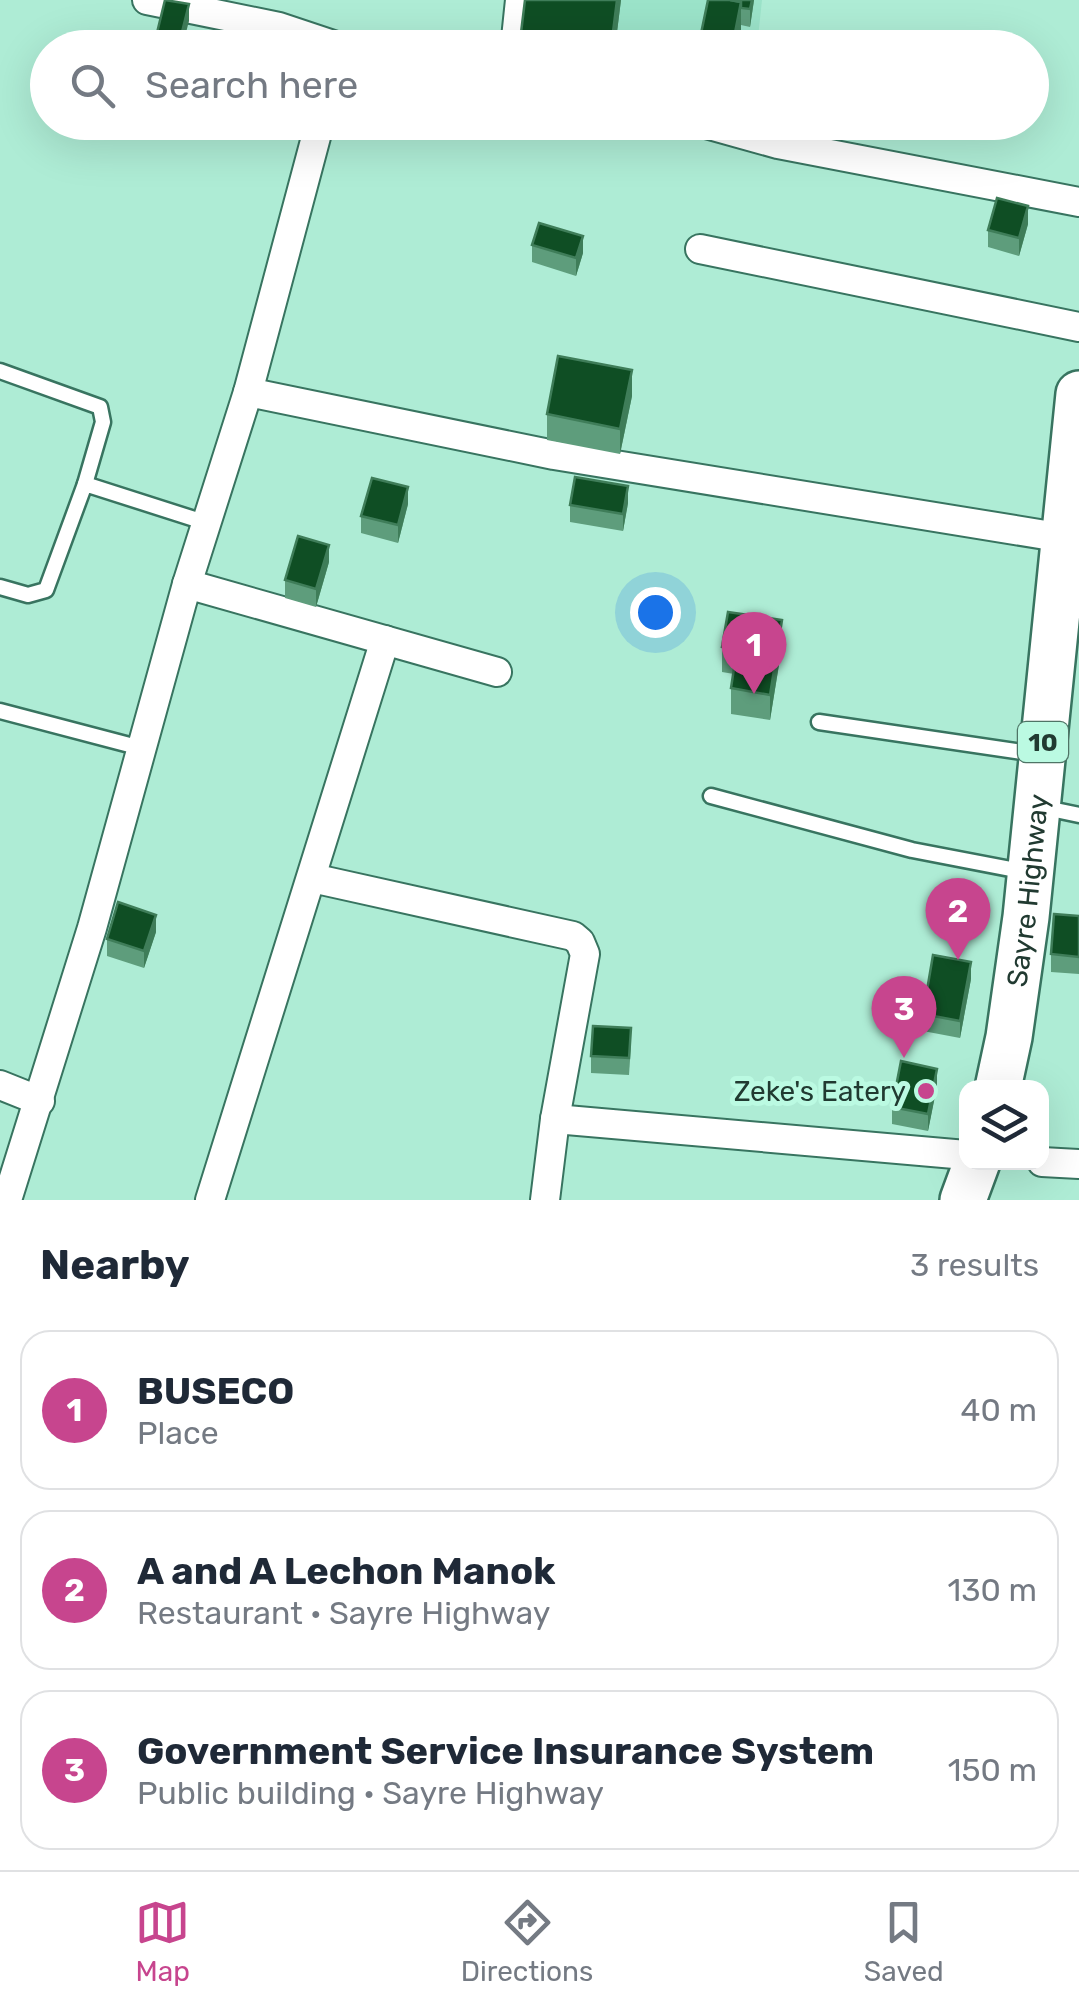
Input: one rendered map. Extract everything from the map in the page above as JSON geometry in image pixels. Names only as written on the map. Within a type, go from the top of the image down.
[{"type":"highway","name":"Sayre Highway","points":[[1000,1080],[1044,919],[1030,873],[1058,811],[1042,755],[1079,394]]},
{"type":"highway","points":[[963,1200],[974,1170]]},
{"type":"street","points":[[147,0],[289,30]]},
{"type":"street","points":[[517,30],[520,0]]},
{"type":"street","points":[[7,1200],[40,1101],[188,584],[248,392],[315,140]]},
{"type":"street","points":[[764,140],[1079,202]]},
{"type":"street","points":[[700,249],[1079,326]]},
{"type":"street","points":[[248,392],[554,456],[1064,538]]},
{"type":"street","points":[[188,584],[496,672]]},
{"type":"street","points":[[210,1200],[386,640]]},
{"type":"street","points":[[312,878],[534,926],[573,936],[580,942],[584,954],[554,1119],[546,1200]]},
{"type":"street","points":[[0,1084],[40,1101]]},
{"type":"street","points":[[554,1119],[959,1154]]},
{"type":"street","points":[[1049,1162],[1079,1164]]},
{"type":"lane","points":[[0,372],[100,408],[104,422],[86,484],[46,590],[28,595],[0,587]]},
{"type":"lane","points":[[86,484],[206,523]]},
{"type":"lane","points":[[0,711],[141,748]]},
{"type":"lane","points":[[819,722],[1042,755]]},
{"type":"lane","points":[[711,796],[912,850],[1030,873]]},
{"type":"shaded area","points":[[523,0],[762,0],[759,30],[519,30]]},
{"type":"building","points":[[165,0],[189,4],[182,30],[158,30]]},
{"type":"building","points":[[525,0],[617,0],[613,30],[521,30]]},
{"type":"building","points":[[708,0],[741,2],[736,30],[702,30]]},
{"type":"building","points":[[730,0],[752,0],[750,9]]},
{"type":"building","points":[[997,198],[1028,206],[1019,238],[988,230]]},
{"type":"building","points":[[539,223],[583,236],[576,258],[532,245]]},
{"type":"building","points":[[558,356],[632,370],[620,429],[547,414]]},
{"type":"building","points":[[575,477],[628,486],[623,514],[570,505]]},
{"type":"building","points":[[372,478],[408,487],[398,525],[361,516]]},
{"type":"building","points":[[298,536],[329,545],[316,589],[285,580]]},
{"type":"building","points":[[728,612],[782,620],[770,695],[731,688],[737,649],[722,647]]},
{"type":"building","points":[[118,902],[156,915],[144,951],[107,939]]},
{"type":"building","points":[[1054,914],[1079,916],[1079,957],[1051,954]]},
{"type":"building","points":[[933,955],[971,962],[960,1021],[923,1014]]},
{"type":"building","points":[[593,1026],[631,1028],[629,1058],[591,1056]]},
{"type":"building","points":[[901,1061],[937,1069],[928,1114],[892,1107]]},
{"type":"place","name":"BUSECO","points":[[754,694]]},
{"type":"place","name":"A and A Lechon Manok","points":[[958,960]]},
{"type":"place","name":"Government Service Insurance System","points":[[904,1058]]},
{"type":"place","name":"Zeke's Eatery","points":[[926,1091]]}]
